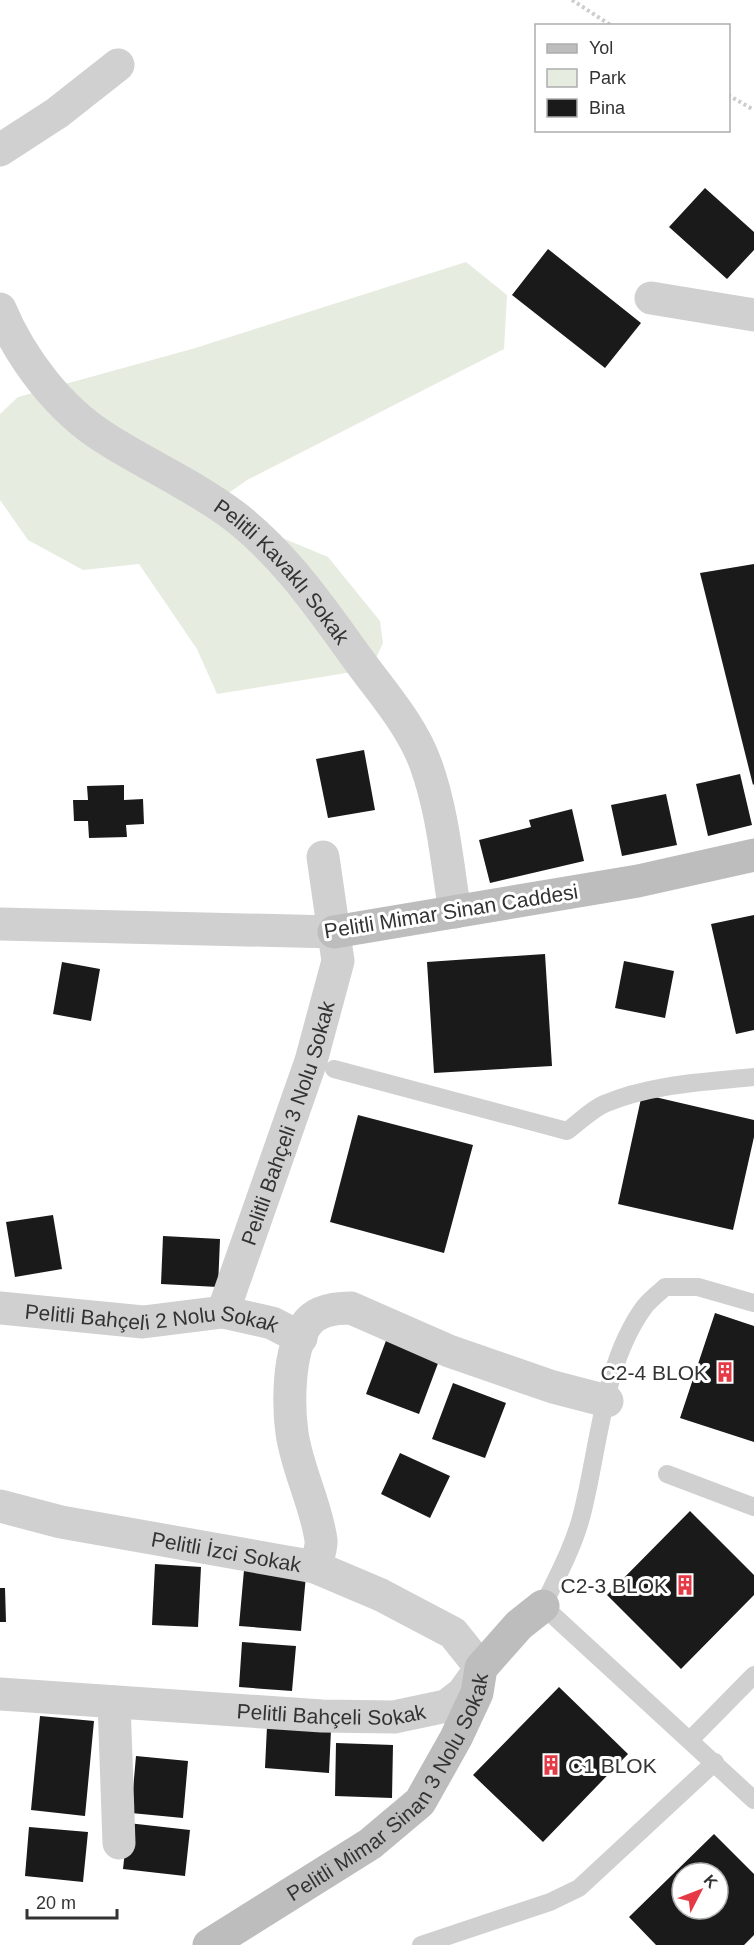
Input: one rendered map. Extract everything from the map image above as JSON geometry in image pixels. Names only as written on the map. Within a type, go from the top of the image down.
[{"type":"street","points":[[0,150],[66,107],[118,65]]},
{"type":"street","points":[[651,298],[754,315]]},
{"type":"street","name":"Pelitli Kavaklı Sokak","points":[[0,309],[17,344],[42,379],[79,419],[105,438],[175,477],[233,515],[298,577],[409,729],[426,764],[438,806],[455,912]]},
{"type":"street","name":"Pelitli Mimar Sinan Caddesi","points":[[0,924],[334,932],[638,881],[754,855]]},
{"type":"street","name":"Pelitli Bahçeli 3 Nolu Sokak","points":[[223,1312],[311,1061],[338,961],[323,857]]},
{"type":"street","name":"Pelitli Bahçeli 2 Nolu Sokak","points":[[0,1308],[143,1322],[223,1312],[272,1323],[301,1338]]},
{"type":"street","name":"Pelitli İzci Sokak","points":[[0,1506],[61,1522],[315,1567],[321,1542],[292,1434],[290,1393],[294,1357],[306,1325],[318,1314],[336,1308],[351,1308],[449,1351],[553,1387],[607,1401]]},
{"type":"street","points":[[315,1567],[381,1595],[453,1633],[481,1668]]},
{"type":"street","name":"Pelitli Mimar Sinan 3 Nolu Sokak","points":[[209,1945],[370,1844],[420,1802],[456,1738],[477,1693],[481,1668],[519,1625],[543,1606]]},
{"type":"street","name":"Pelitli Bahçeli Sokak","points":[[0,1694],[322,1716],[394,1717],[446,1706],[463,1693],[481,1668]]},
{"type":"street","points":[[114,1702],[118,1844]]},
{"type":"lane","points":[[333,1069],[567,1131],[602,1105],[636,1094],[696,1083],[754,1077]]},
{"type":"lane","points":[[754,1303],[698,1287],[665,1287],[646,1305],[623,1345],[607,1401],[582,1515],[565,1562],[543,1606],[754,1800]]},
{"type":"lane","points":[[667,1474],[754,1507]]},
{"type":"lane","points":[[690,1740],[754,1674]]},
{"type":"lane","points":[[421,1945],[550,1902],[579,1888],[715,1762]]},
{"type":"path","points":[[572,0],[609,24]]},
{"type":"path","points":[[730,96],[754,110]]},
{"type":"green space","points":[[466,262],[507,295],[504,349],[247,480],[216,502],[256,527],[328,557],[380,621],[383,643],[371,669],[217,694],[197,649],[139,564],[83,570],[28,540],[0,500],[0,414],[18,397],[192,349]]},
{"type":"building","points":[[705,188],[754,232],[754,250],[727,279],[669,227]]},
{"type":"building","points":[[548,249],[641,323],[605,368],[512,295]]},
{"type":"building","points":[[754,564],[754,784],[753,785],[700,573]]},
{"type":"building","points":[[364,750],[375,810],[328,818],[316,759]]},
{"type":"building","points":[[740,774],[752,825],[708,836],[696,784]]},
{"type":"building","points":[[124,785],[124,800],[143,799],[144,824],[126,825],[127,837],[89,838],[88,821],[74,821],[73,800],[88,800],[87,786]]},
{"type":"building","points":[[666,794],[677,845],[622,856],[611,805]]},
{"type":"building","points":[[572,809],[584,861],[490,883],[479,840],[531,827],[529,820]]},
{"type":"building","points":[[754,915],[754,1030],[736,1034],[711,924]]},
{"type":"building","points":[[545,954],[552,1066],[434,1073],[427,962]]},
{"type":"building","points":[[624,961],[674,971],[665,1018],[615,1008]]},
{"type":"building","points":[[62,962],[100,969],[91,1021],[53,1014]]},
{"type":"building","points":[[642,1094],[754,1120],[754,1137],[733,1230],[618,1204]]},
{"type":"building","points":[[358,1115],[473,1145],[444,1253],[330,1222]]},
{"type":"building","points":[[53,1215],[62,1269],[15,1277],[6,1222]]},
{"type":"building","points":[[163,1236],[220,1239],[218,1287],[161,1284]]},
{"type":"building","name":"C2-4 BLOK","points":[[715,1313],[754,1326],[754,1442],[680,1418]]},
{"type":"building","points":[[387,1338],[440,1358],[419,1414],[366,1394]]},
{"type":"building","points":[[453,1383],[506,1403],[485,1458],[432,1439]]},
{"type":"building","points":[[400,1453],[450,1476],[430,1518],[381,1494]]},
{"type":"building","name":"C2-3 BLOK","points":[[690,1511],[754,1575],[754,1595],[681,1669],[607,1595]]},
{"type":"building","points":[[155,1564],[201,1567],[198,1627],[152,1625]]},
{"type":"building","points":[[244,1570],[306,1575],[301,1631],[239,1626]]},
{"type":"building","points":[[0,1588],[5,1588],[6,1622],[0,1622]]},
{"type":"building","points":[[242,1642],[296,1646],[292,1691],[239,1687]]},
{"type":"building","name":"C1 BLOK","points":[[559,1687],[628,1754],[543,1842],[473,1775]]},
{"type":"building","points":[[40,1716],[94,1721],[85,1816],[31,1810]]},
{"type":"building","points":[[267,1726],[331,1730],[329,1773],[265,1768]]},
{"type":"building","points":[[336,1743],[393,1745],[392,1798],[335,1796]]},
{"type":"building","points":[[136,1756],[188,1761],[183,1818],[131,1813]]},
{"type":"building","points":[[128,1823],[190,1830],[185,1876],[123,1869]]},
{"type":"building","points":[[29,1827],[88,1832],[83,1882],[25,1876]]},
{"type":"building","points":[[714,1834],[754,1874],[754,1935],[744,1945],[656,1945],[629,1917],[670,1877],[670,1921],[730,1921],[730,1861],[686,1861]]},
{"type":"place","name":"C2-4 BLOK","points":[[725,1372]]},
{"type":"place","name":"C2-3 BLOK","points":[[685,1585]]},
{"type":"place","name":"C1 BLOK","points":[[551,1765]]}]
